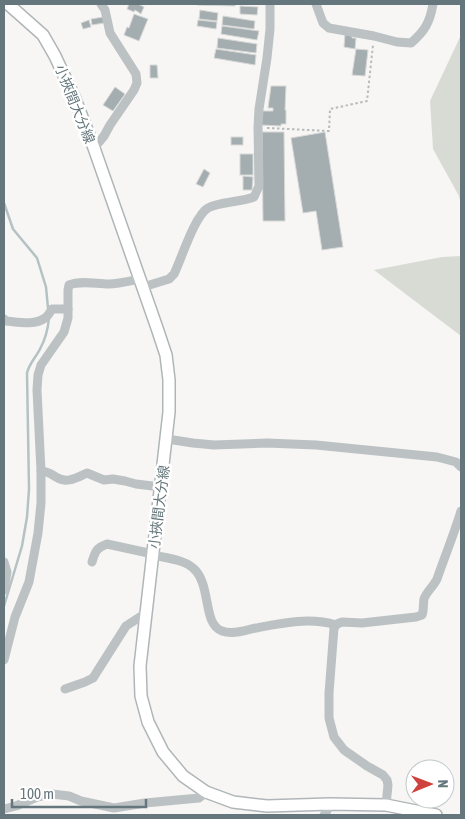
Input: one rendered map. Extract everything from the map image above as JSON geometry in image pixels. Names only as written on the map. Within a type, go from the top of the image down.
[{"type":"main road","name":"小挾間大分線","points":[[8,4],[43,35],[56,56],[94,148],[166,355],[169,380],[169,412],[140,666],[141,696],[148,722],[163,752],[183,776],[206,792],[233,802],[267,806],[386,805],[436,815]]},
{"type":"street","points":[[94,148],[104,136],[137,83],[136,74],[110,33],[105,10],[101,4]]},
{"type":"street","points":[[4,660],[15,616],[29,582],[41,503],[38,376],[41,365],[64,332],[68,318],[69,286],[74,283],[141,283],[169,279],[174,274],[200,216],[208,208],[254,197],[259,186],[259,109],[267,58],[270,4]]},
{"type":"street","points":[[319,6],[323,23],[329,28],[411,44],[422,34],[430,20],[432,4]]},
{"type":"street","points":[[4,319],[6,321],[25,323],[37,322],[47,318],[52,309],[68,309]]},
{"type":"street","points":[[166,439],[214,445],[267,443],[316,445],[437,458],[456,462],[461,467]]},
{"type":"street","points":[[41,470],[46,471],[59,480],[65,481],[87,473],[104,480],[113,479],[161,487]]},
{"type":"street","points":[[386,805],[388,785],[383,774],[367,766],[344,750],[334,737],[329,718],[329,693],[334,628],[342,622],[362,622],[422,615],[424,600],[436,580],[461,511]]},
{"type":"street","points":[[92,562],[95,552],[107,544],[185,563],[193,568],[200,577],[204,587],[209,615],[214,625],[220,630],[238,632],[278,624],[313,621],[336,625]]},
{"type":"street","points":[[4,562],[7,572],[4,590]]},
{"type":"street","points":[[65,689],[92,678],[126,626],[146,613]]},
{"type":"street","points":[[4,809],[52,794],[69,796],[89,803],[114,808],[199,798],[206,792]]},
{"type":"street","points":[[324,815],[330,804]]},
{"type":"path","points":[[258,127],[329,131],[330,109],[367,101],[374,36]]},
{"type":"shaded area","points":[[461,35],[461,206],[459,196],[433,149],[430,101]]},
{"type":"shaded area","points":[[461,256],[461,336],[374,270],[442,257]]},
{"type":"building","points":[[129,4],[138,4],[144,7],[141,14],[135,10],[134,12],[127,9]]},
{"type":"building","points":[[235,4],[235,6],[197,5]]},
{"type":"building","points":[[240,6],[258,7],[257,15],[240,14]]},
{"type":"building","points":[[200,10],[218,13],[217,21],[199,19]]},
{"type":"building","points":[[134,14],[148,19],[139,41],[124,35],[127,27],[129,28]]},
{"type":"building","points":[[223,16],[255,21],[254,29],[222,25]]},
{"type":"building","points":[[103,17],[104,23],[92,25],[91,19]]},
{"type":"building","points":[[89,20],[91,27],[83,29],[81,23]]},
{"type":"building","points":[[198,20],[217,22],[216,29],[197,26]]},
{"type":"building","points":[[222,26],[259,31],[257,40],[221,34]]},
{"type":"building","points":[[345,34],[356,38],[355,49],[344,47]]},
{"type":"building","points":[[218,38],[257,44],[256,53],[217,48]]},
{"type":"building","points":[[216,49],[256,55],[255,65],[214,58]]},
{"type":"building","points":[[356,49],[368,50],[365,76],[352,75]]},
{"type":"building","points":[[150,65],[157,65],[158,78],[150,78]]},
{"type":"building","points":[[271,86],[286,86],[286,124],[281,124],[281,126],[261,125],[262,111],[273,111],[273,108],[268,108]]},
{"type":"building","points":[[115,87],[125,94],[113,111],[103,105]]},
{"type":"building","points":[[262,132],[284,132],[285,221],[263,221]]},
{"type":"building","points":[[325,132],[343,247],[322,250],[316,211],[303,213],[291,138]]},
{"type":"building","points":[[231,137],[243,137],[243,145],[231,145]]},
{"type":"building","points":[[240,154],[253,154],[253,175],[240,175]]},
{"type":"building","points":[[204,169],[210,173],[203,187],[196,184]]},
{"type":"building","points":[[243,176],[253,177],[252,190],[243,190]]},
{"type":"waterway","points":[[4,203],[13,229],[37,258],[46,287],[48,308]]},
{"type":"waterway","points":[[4,606],[22,546],[27,517],[29,489],[27,373],[43,342],[49,318]]}]
